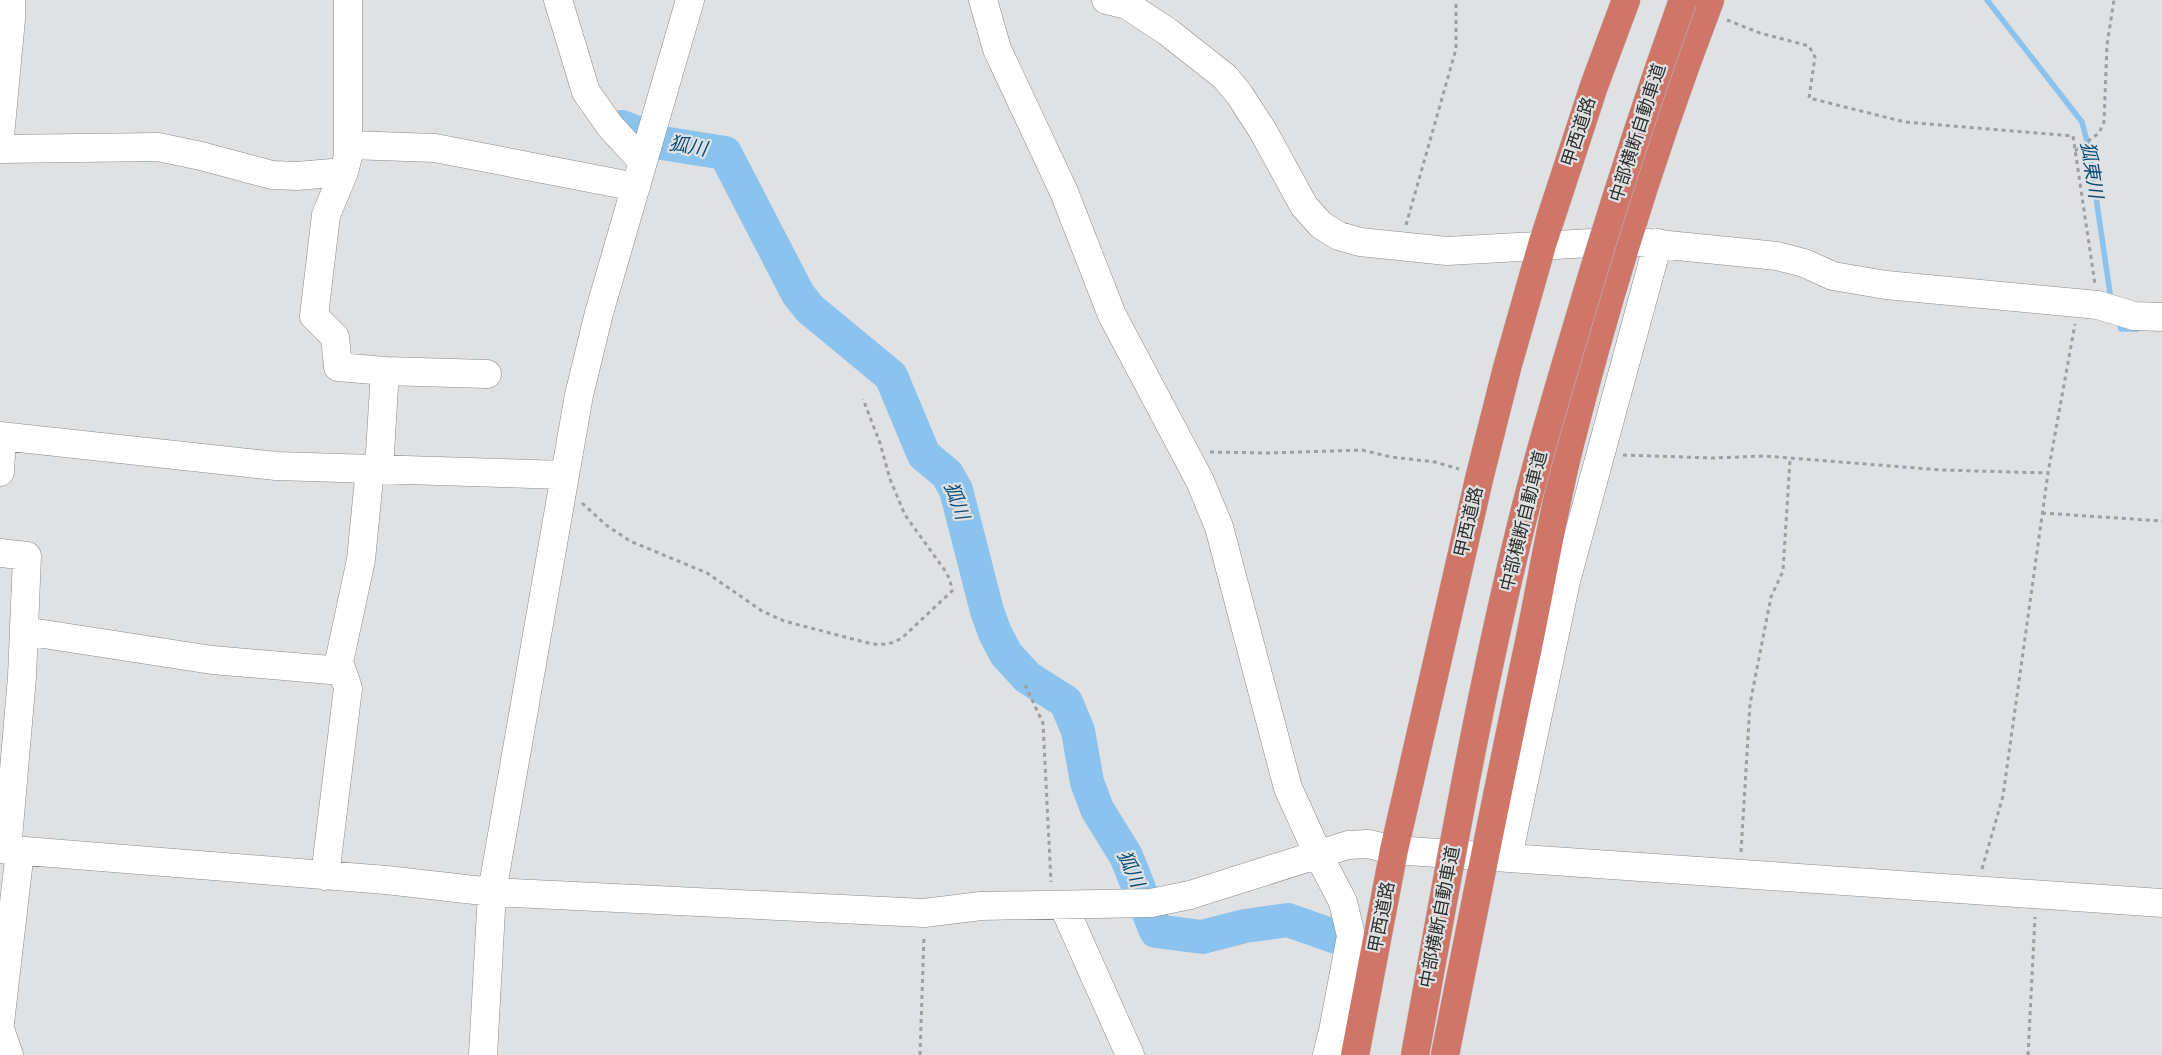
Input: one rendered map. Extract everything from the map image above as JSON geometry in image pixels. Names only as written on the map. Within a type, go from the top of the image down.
[{"type":"highway","name":"甲西道路","points":[[1355,1055],[1394,850],[1480,475],[1507,368],[1542,245],[1594,86],[1626,0]]},
{"type":"highway","points":[[1445,1055],[1496,856],[1569,447],[1598,338],[1664,128],[1700,4]]},
{"type":"highway","name":"中部横断自動車道","points":[[1414,1055],[1476,734],[1519,533],[1607,224],[1656,76],[1700,4]]},
{"type":"street","points":[[0,136],[11,19],[11,0]]},
{"type":"street","points":[[348,0],[349,145],[344,172],[326,215],[314,316],[335,337],[338,367],[385,371],[487,374]]},
{"type":"street","points":[[558,0],[586,92],[641,170]]},
{"type":"street","points":[[483,1055],[492,892],[579,395],[599,313],[690,0]]},
{"type":"street","points":[[983,0],[997,49],[1011,83],[1064,192],[1112,315],[1185,452],[1218,527],[1243,612],[1288,788],[1318,854],[1343,902],[1351,936],[1334,1031],[1327,1055]]},
{"type":"street","points":[[1106,0],[1127,5],[1168,32],[1225,77],[1239,94],[1263,131],[1304,206],[1321,225],[1339,236],[1360,242],[1447,251],[1628,241],[1658,243],[1777,256],[1804,263],[1833,276],[1886,285],[2094,305],[2134,316],[2162,317]]},
{"type":"street","points":[[349,145],[435,148],[641,170]]},
{"type":"street","points":[[0,149],[158,148],[201,156],[272,175],[297,176],[344,172]]},
{"type":"street","points":[[1496,856],[1566,581],[1658,243]]},
{"type":"street","points":[[325,876],[348,688],[339,662],[361,560],[375,469],[385,371]]},
{"type":"street","points":[[0,472],[1,436],[276,466],[375,469],[564,480]]},
{"type":"street","points":[[0,553],[27,556],[22,677],[9,850],[0,1023]]},
{"type":"street","points":[[24,631],[212,660],[342,671]]},
{"type":"street","points":[[9,850],[386,880],[492,892],[924,913],[981,906],[1139,903],[1208,890],[1348,845],[1368,844],[1394,850],[2162,903]]},
{"type":"street","points":[[1058,905],[1130,1055]]},
{"type":"street","points":[[0,1029],[8,1055]]},
{"type":"path","points":[[1400,246],[1456,49],[1456,0]]},
{"type":"path","points":[[2075,150],[2099,133],[2104,122],[2108,45],[2114,0]]},
{"type":"path","points":[[1700,4],[1760,33],[1809,46],[1815,56],[1809,98],[1905,122],[2073,136],[2094,305],[2048,473],[2003,796],[1977,890]]},
{"type":"path","points":[[564,480],[606,525],[630,542],[707,573],[762,611],[784,621],[872,644],[885,645],[903,637],[952,591],[946,572],[905,515],[896,495],[880,442],[863,399]]},
{"type":"path","points":[[1185,452],[1268,453],[1362,450],[1391,457],[1434,462],[1480,475]]},
{"type":"path","points":[[1600,454],[1713,458],[1764,456],[1790,460],[1942,470],[2048,473]]},
{"type":"path","points":[[1739,873],[1750,704],[1771,597],[1783,571],[1790,460]]},
{"type":"path","points":[[2042,513],[2162,521]]},
{"type":"path","points":[[1025,685],[1043,723],[1058,905]]},
{"type":"path","points":[[2028,1055],[2036,894]]},
{"type":"path","points":[[920,1055],[924,913]]},
{"type":"waterway","name":"狐東川","points":[[1987,0],[2082,122],[2089,149],[2111,300]]},
{"type":"waterway","name":"狐川","points":[[622,127],[662,143],[725,153],[798,294],[810,309],[891,376],[924,455],[947,474],[956,490],[987,611],[995,633],[1006,654],[1027,677],[1066,702],[1078,731],[1087,782],[1097,809],[1126,856],[1156,931],[1202,937],[1245,926],[1288,920],[1339,938]]},
{"type":"waterway","name":"狐東川","points":[[2118,321],[2121,329],[2137,329]]}]
